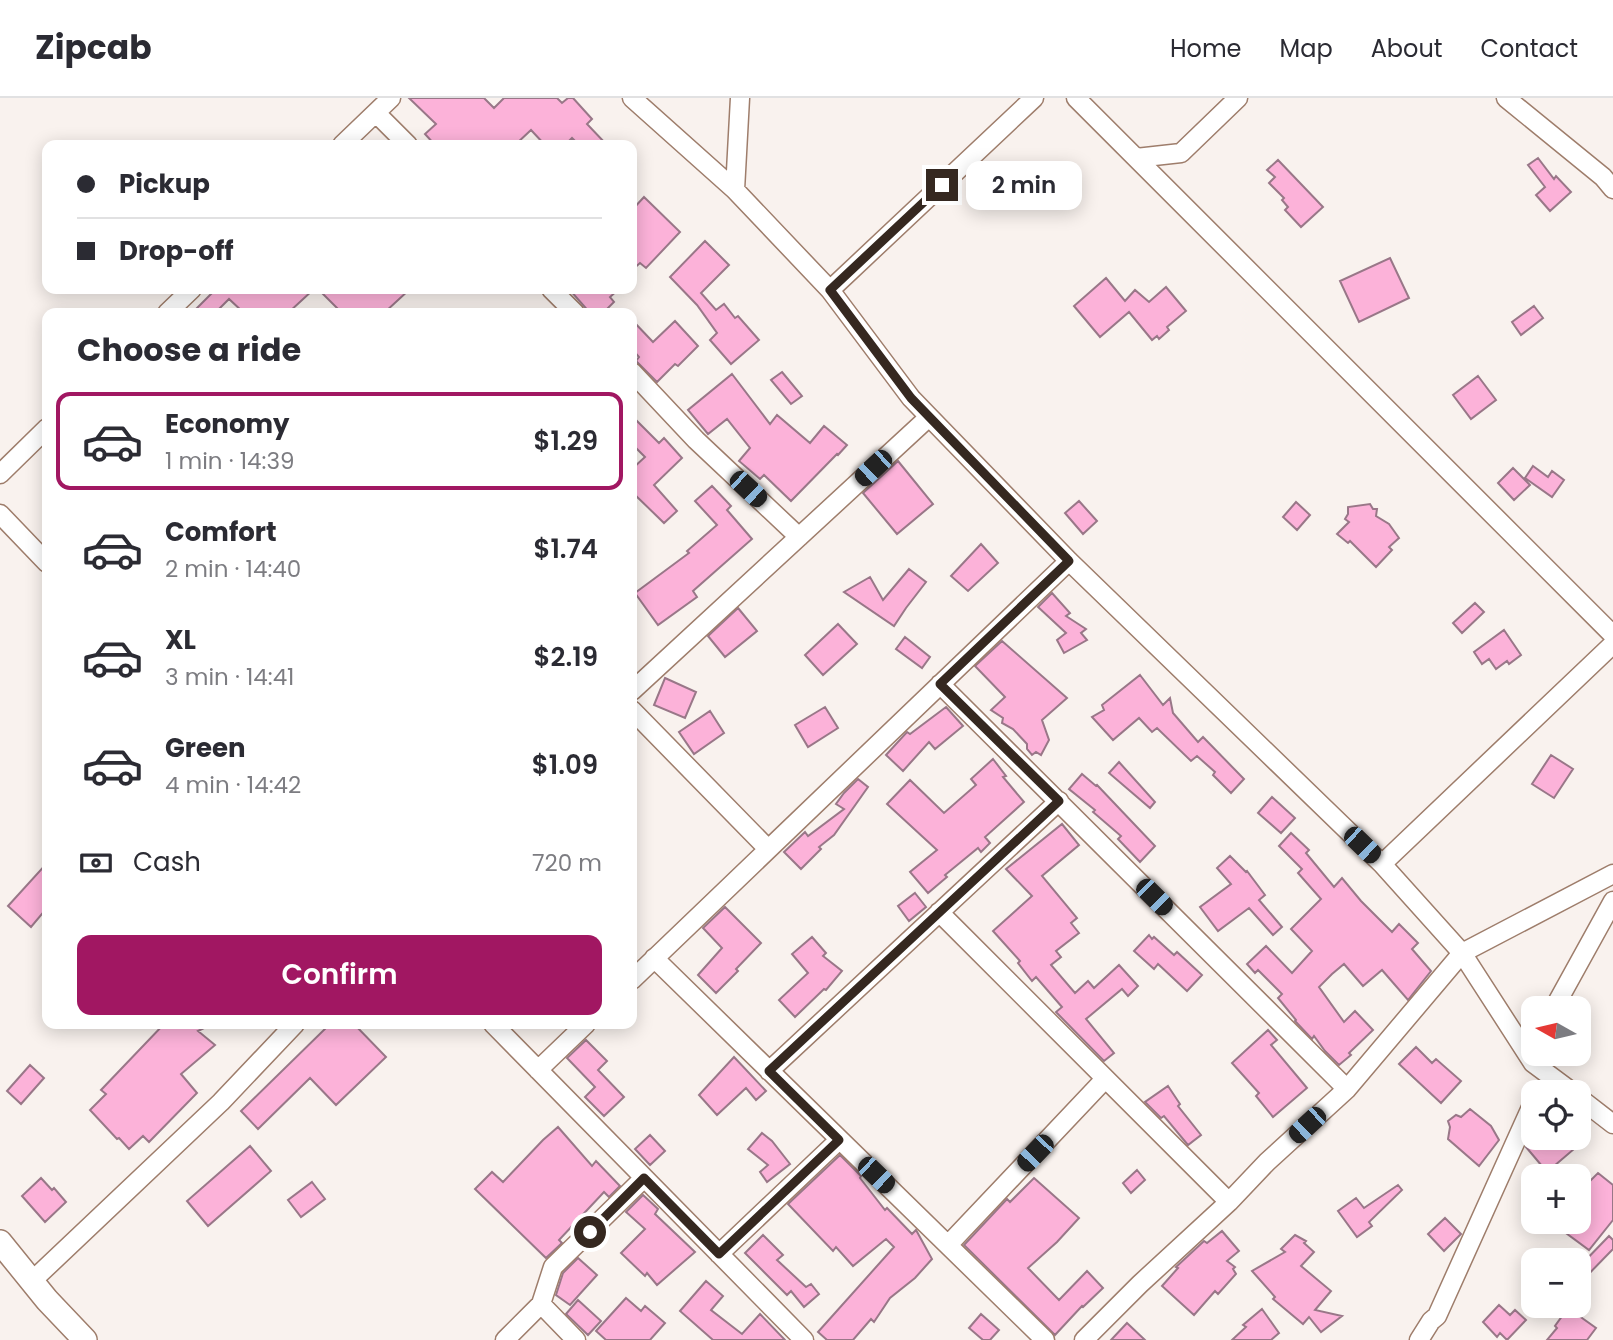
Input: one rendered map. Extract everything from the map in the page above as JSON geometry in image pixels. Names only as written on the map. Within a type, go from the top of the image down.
[{"type":"main road","points":[[0,1242],[85,1340]]},
{"type":"street","points":[[347,140],[391,98]]},
{"type":"street","points":[[632,98],[735,190],[830,290],[911,398],[1069,561],[1382,864],[1462,953],[1521,1038]]},
{"type":"street","points":[[735,190],[740,98]]},
{"type":"street","points":[[830,290],[1034,98]]},
{"type":"street","points":[[1076,98],[1613,635]]},
{"type":"street","points":[[1136,158],[1181,153],[1238,98]]},
{"type":"street","points":[[1506,98],[1603,177],[1613,189]]},
{"type":"street","points":[[376,113],[403,140]]},
{"type":"street","points":[[172,308],[187,294]]},
{"type":"street","points":[[556,294],[570,308]]},
{"type":"street","points":[[637,377],[696,440],[799,537]]},
{"type":"street","points":[[637,686],[929,416]]},
{"type":"street","points":[[0,474],[42,433]]},
{"type":"street","points":[[0,514],[42,558]]},
{"type":"street","points":[[637,974],[1069,561]]},
{"type":"street","points":[[1382,864],[1613,644]]},
{"type":"street","points":[[940,684],[1347,1089]]},
{"type":"street","points":[[637,715],[768,849]]},
{"type":"street","points":[[769,1071],[1059,801]]},
{"type":"street","points":[[1084,1340],[1229,1202],[1267,1162],[1347,1089],[1462,953],[1613,874]]},
{"type":"street","points":[[1561,996],[1613,901]]},
{"type":"street","points":[[939,912],[1229,1202]]},
{"type":"street","points":[[654,958],[1045,1340]]},
{"type":"street","points":[[32,1281],[221,1102],[291,1029]]},
{"type":"street","points":[[497,1029],[804,1340]]},
{"type":"street","points":[[538,1070],[581,1029]]},
{"type":"street","points":[[1542,1066],[1558,1080]]},
{"type":"street","points":[[948,1245],[1105,1079]]},
{"type":"street","points":[[1591,1107],[1613,1124]]},
{"type":"street","points":[[1419,1340],[1437,1316],[1521,1130]]},
{"type":"street","points":[[719,1254],[839,1140]]},
{"type":"street","points":[[505,1340],[541,1304],[553,1267],[644,1178]]},
{"type":"street","points":[[541,1304],[576,1340]]},
{"type":"building","points":[[409,98],[484,98],[494,108],[504,98],[557,98],[562,103],[573,98],[592,119],[587,124],[602,140],[540,140],[531,130],[520,140],[430,140],[425,134],[436,124]]},
{"type":"building","points":[[1538,158],[1554,179],[1556,176],[1571,192],[1550,211],[1536,195],[1545,187],[1528,165]]},
{"type":"building","points":[[1278,160],[1323,207],[1301,227],[1285,210],[1288,207],[1282,200],[1284,198],[1269,183],[1275,177],[1267,170]]},
{"type":"building","points":[[644,197],[680,232],[646,268],[640,263],[637,266],[637,205]]},
{"type":"building","points":[[705,241],[729,265],[701,293],[716,310],[724,304],[759,340],[731,364],[710,340],[717,333],[697,305],[670,277]]},
{"type":"building","points":[[1390,258],[1409,298],[1359,322],[1340,281]]},
{"type":"building","points":[[1106,278],[1125,301],[1135,290],[1149,302],[1166,287],[1186,311],[1167,327],[1169,330],[1159,339],[1157,336],[1152,340],[1129,312],[1100,337],[1074,306]]},
{"type":"building","points":[[211,294],[309,294],[293,308],[239,308],[229,299],[220,308],[197,308]]},
{"type":"building","points":[[323,294],[405,294],[389,308],[337,308]]},
{"type":"building","points":[[573,294],[613,294],[610,297],[614,302],[608,308],[586,308]]},
{"type":"building","points":[[1534,306],[1543,318],[1521,335],[1512,322]]},
{"type":"building","points":[[675,321],[698,346],[657,382],[637,362],[637,325],[653,342]]},
{"type":"building","points":[[782,372],[802,396],[791,404],[771,380]]},
{"type":"building","points":[[732,374],[770,424],[777,415],[810,443],[824,426],[847,445],[791,501],[764,475],[760,479],[739,461],[750,448],[727,419],[708,434],[688,410]]},
{"type":"building","points":[[1478,376],[1496,400],[1471,419],[1453,395]]},
{"type":"building","points":[[637,421],[659,443],[664,438],[682,458],[654,485],[677,511],[664,523],[637,497],[637,464],[645,457],[637,449]]},
{"type":"building","points":[[898,461],[933,504],[897,534],[863,493]]},
{"type":"building","points":[[1533,466],[1548,477],[1552,471],[1564,480],[1552,497],[1525,478]]},
{"type":"building","points":[[1513,468],[1530,485],[1514,500],[1498,483]]},
{"type":"building","points":[[712,486],[731,506],[727,510],[752,539],[693,591],[697,597],[658,625],[637,596],[637,592],[689,553],[687,551],[717,525],[695,501]]},
{"type":"building","points":[[1079,501],[1097,521],[1083,534],[1065,513]]},
{"type":"building","points":[[1296,502],[1310,515],[1297,530],[1283,517]]},
{"type":"building","points":[[1370,504],[1373,509],[1377,509],[1376,516],[1389,524],[1399,538],[1389,547],[1392,550],[1376,567],[1350,541],[1348,543],[1337,534],[1349,522],[1345,519],[1348,507]]},
{"type":"building","points":[[981,544],[998,563],[968,591],[951,576]]},
{"type":"building","points":[[909,569],[926,582],[894,626],[844,592],[870,577],[883,600]]},
{"type":"building","points":[[1052,593],[1070,613],[1066,616],[1086,629],[1081,633],[1087,640],[1064,653],[1057,640],[1066,633],[1038,607]]},
{"type":"building","points":[[1475,603],[1484,612],[1462,633],[1453,623]]},
{"type":"building","points":[[738,608],[757,631],[725,657],[708,636]]},
{"type":"building","points":[[838,624],[857,644],[823,675],[805,655]]},
{"type":"building","points":[[1504,630],[1521,655],[1496,669],[1489,659],[1482,664],[1474,652]]},
{"type":"building","points":[[905,637],[930,657],[922,668],[896,649]]},
{"type":"building","points":[[1002,641],[1067,698],[1042,720],[1049,740],[1041,755],[1036,752],[1032,755],[1027,744],[1013,729],[1002,723],[1003,718],[991,710],[1005,697],[975,666]]},
{"type":"building","points":[[1140,675],[1163,705],[1170,698],[1173,713],[1198,742],[1203,737],[1244,779],[1231,793],[1213,775],[1215,772],[1197,756],[1191,761],[1157,728],[1152,732],[1139,718],[1113,740],[1092,717],[1104,710],[1102,705]]},
{"type":"building","points":[[665,678],[696,692],[685,718],[654,705]]},
{"type":"building","points":[[825,707],[838,728],[808,747],[795,725]]},
{"type":"building","points":[[946,707],[963,726],[935,749],[929,742],[903,771],[886,755],[907,732],[910,734]]},
{"type":"building","points":[[710,711],[724,733],[694,754],[679,732]]},
{"type":"building","points":[[1551,755],[1573,769],[1554,798],[1532,784]]},
{"type":"building","points":[[993,759],[1006,776],[1003,777],[1024,802],[985,837],[990,843],[981,852],[978,848],[928,893],[910,872],[937,850],[887,804],[910,780],[944,813],[976,785],[971,779]]},
{"type":"building","points":[[1119,762],[1155,802],[1150,808],[1109,773]]},
{"type":"building","points":[[1082,774],[1097,785],[1155,846],[1140,862],[1118,839],[1121,836],[1069,789]]},
{"type":"building","points":[[858,779],[868,787],[834,835],[819,847],[821,849],[801,869],[784,852],[805,832],[808,836],[844,809],[836,804]]},
{"type":"building","points":[[1272,797],[1295,818],[1281,833],[1258,813]]},
{"type":"building","points":[[1062,824],[1079,845],[1042,876],[1077,918],[1071,923],[1079,933],[1056,951],[1061,957],[1051,965],[1075,993],[1088,981],[1094,988],[1119,965],[1138,986],[1128,996],[1122,989],[1086,1019],[1114,1053],[1104,1061],[1056,1012],[1062,1007],[1036,977],[1032,981],[1018,963],[1020,961],[993,931],[1032,896],[1006,869]]},
{"type":"building","points":[[1291,833],[1309,850],[1306,853],[1334,887],[1342,878],[1392,932],[1399,924],[1418,943],[1412,949],[1431,971],[1408,1000],[1382,970],[1363,986],[1344,964],[1319,987],[1344,1022],[1355,1011],[1373,1030],[1339,1065],[1314,1036],[1312,1039],[1295,1021],[1278,998],[1282,994],[1258,970],[1255,973],[1247,964],[1266,946],[1292,973],[1312,951],[1291,929],[1321,899],[1298,873],[1302,869],[1279,846]]},
{"type":"building","points":[[1230,856],[1247,871],[1265,895],[1259,900],[1282,927],[1273,935],[1249,908],[1218,931],[1200,907],[1231,884],[1217,868]]},
{"type":"building","points":[[42,869],[42,914],[31,927],[8,906]]},
{"type":"building","points":[[915,893],[926,907],[909,921],[898,906]]},
{"type":"building","points":[[725,907],[761,943],[716,993],[698,975],[722,948],[703,928]]},
{"type":"building","points":[[1149,935],[1174,955],[1177,952],[1202,975],[1187,991],[1158,964],[1154,969],[1134,951]]},
{"type":"building","points":[[812,937],[826,953],[823,956],[842,971],[826,990],[795,1017],[779,1000],[808,973],[792,954]]},
{"type":"building","points":[[159,1029],[202,1029],[198,1031],[215,1045],[181,1074],[197,1093],[149,1142],[143,1136],[129,1149],[90,1110],[106,1094],[101,1090]]},
{"type":"building","points":[[325,1029],[359,1029],[386,1057],[336,1105],[310,1078],[258,1129],[241,1111]]},
{"type":"building","points":[[1268,1030],[1277,1040],[1271,1045],[1307,1088],[1273,1117],[1256,1096],[1259,1093],[1232,1063]]},
{"type":"building","points":[[586,1040],[607,1061],[598,1070],[624,1097],[604,1116],[585,1097],[595,1087],[567,1058]]},
{"type":"building","points":[[1416,1047],[1432,1063],[1436,1059],[1461,1081],[1441,1103],[1399,1064]]},
{"type":"building","points":[[734,1057],[766,1091],[756,1100],[746,1088],[717,1115],[699,1095]]},
{"type":"building","points":[[30,1065],[44,1078],[21,1104],[7,1091]]},
{"type":"building","points":[[1168,1086],[1180,1104],[1178,1106],[1201,1135],[1188,1145],[1164,1116],[1161,1118],[1145,1102]]},
{"type":"building","points":[[1470,1109],[1491,1126],[1499,1140],[1479,1166],[1448,1139],[1448,1121],[1456,1115],[1461,1117]]},
{"type":"building","points":[[558,1127],[592,1166],[596,1161],[620,1186],[609,1197],[604,1192],[559,1240],[562,1243],[546,1258],[475,1189],[492,1172],[503,1182]]},
{"type":"building","points":[[762,1133],[790,1164],[767,1182],[760,1172],[768,1165],[748,1149]]},
{"type":"building","points":[[650,1135],[665,1151],[650,1165],[635,1149]]},
{"type":"building","points":[[250,1146],[271,1171],[208,1226],[187,1201]]},
{"type":"building","points":[[1529,1150],[1573,1150],[1556,1164],[1540,1164]]},
{"type":"building","points":[[840,1155],[861,1176],[885,1210],[887,1208],[912,1234],[916,1230],[932,1259],[915,1278],[890,1298],[874,1322],[871,1319],[853,1340],[827,1340],[818,1332],[894,1247],[886,1239],[853,1266],[836,1247],[833,1251],[788,1204]]},
{"type":"building","points":[[1137,1170],[1145,1180],[1131,1193],[1123,1183]]},
{"type":"building","points":[[1598,1173],[1613,1185],[1613,1220],[1591,1248],[1586,1248],[1567,1234],[1591,1234],[1591,1180]]},
{"type":"building","points":[[41,1178],[66,1202],[45,1222],[22,1196]]},
{"type":"building","points":[[1034,1178],[1079,1218],[1028,1268],[1059,1300],[1087,1271],[1103,1288],[1055,1335],[964,1245],[1007,1199],[1010,1202]]},
{"type":"building","points":[[312,1182],[325,1199],[301,1217],[288,1200]]},
{"type":"building","points":[[1398,1185],[1402,1190],[1369,1222],[1372,1226],[1357,1237],[1338,1211],[1356,1198],[1364,1208]]},
{"type":"building","points":[[643,1195],[658,1209],[655,1214],[695,1252],[657,1285],[647,1273],[645,1276],[621,1253],[645,1229],[626,1212]]},
{"type":"building","points":[[1445,1218],[1461,1234],[1444,1251],[1428,1234]]},
{"type":"building","points":[[1222,1231],[1239,1251],[1227,1261],[1235,1267],[1233,1269],[1236,1274],[1218,1294],[1215,1291],[1194,1315],[1162,1286],[1178,1268],[1176,1267],[1204,1241],[1207,1243]]},
{"type":"building","points":[[763,1235],[783,1255],[777,1260],[806,1287],[811,1284],[819,1294],[804,1307],[791,1291],[787,1295],[745,1253]]},
{"type":"building","points":[[1295,1235],[1306,1241],[1304,1243],[1314,1252],[1301,1266],[1331,1291],[1315,1310],[1342,1316],[1321,1332],[1309,1317],[1303,1324],[1273,1299],[1275,1297],[1252,1271],[1285,1252],[1281,1249]]},
{"type":"building","points":[[1609,1236],[1613,1240],[1613,1249],[1591,1272],[1591,1255]]},
{"type":"building","points":[[578,1258],[597,1275],[570,1305],[556,1295],[563,1273]]},
{"type":"building","points":[[706,1281],[723,1296],[711,1310],[742,1334],[760,1314],[785,1340],[713,1340],[680,1311]]},
{"type":"building","points":[[626,1298],[641,1311],[645,1306],[665,1323],[650,1340],[606,1340],[596,1331]]},
{"type":"building","points":[[578,1300],[601,1321],[588,1335],[566,1314]]},
{"type":"building","points":[[1499,1305],[1510,1315],[1515,1310],[1526,1320],[1507,1340],[1500,1333],[1497,1337],[1483,1322]]},
{"type":"building","points":[[1262,1309],[1279,1333],[1271,1340],[1232,1340],[1246,1327],[1243,1325]]},
{"type":"building","points":[[981,1314],[999,1330],[990,1340],[983,1340],[969,1328]]},
{"type":"building","points":[[1561,1318],[1582,1318],[1596,1328],[1587,1340],[1547,1340],[1557,1328],[1555,1326]]},
{"type":"building","points":[[1127,1323],[1145,1340],[1111,1340]]},
{"type":"route","points":[[590,1232],[644,1178],[719,1254],[839,1140],[769,1071],[1059,801],[940,684],[1069,561],[911,398],[830,290],[942,185]]}]
